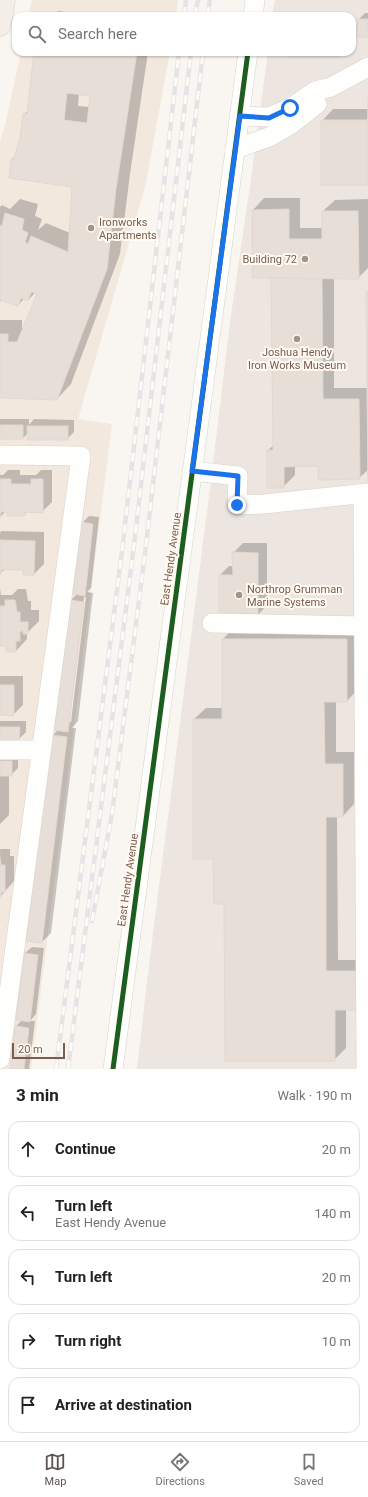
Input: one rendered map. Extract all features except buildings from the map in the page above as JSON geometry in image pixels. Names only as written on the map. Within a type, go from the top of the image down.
[{"type":"street","points":[[254,12],[255,0]]},
{"type":"street","name":"East Hendy Avenue","points":[[113,1069],[248,56]]},
{"type":"street","points":[[240,116],[269,118],[290,108],[315,91],[331,87],[368,67]]},
{"type":"street","points":[[236,149],[269,137],[290,125],[321,101],[331,87]]},
{"type":"street","points":[[0,455],[81,456],[41,750],[4,1001],[0,1059]]},
{"type":"street","points":[[192,471],[238,476],[237,505],[264,504],[366,494],[364,626],[366,1069]]},
{"type":"street","points":[[212,623],[364,626]]},
{"type":"street","points":[[0,750],[41,750]]},
{"type":"shaded area","points":[[32,0],[178,0],[176,12],[30,12]]},
{"type":"shaded area","name":"Northrop Grumman Marine Systems","points":[[275,0],[368,0],[368,1069],[137,1069],[230,322],[267,56],[356,56],[356,12],[273,12]]},
{"type":"shaded area","points":[[20,56],[169,56],[145,187],[78,419],[112,424],[31,1069],[0,1069],[0,141]]},
{"type":"railway","points":[[184,12],[186,0]]},
{"type":"railway","points":[[196,12],[198,0]]},
{"type":"railway","points":[[208,12],[210,0]]},
{"type":"railway","points":[[56,1069],[123,543],[179,56]]},
{"type":"railway","points":[[68,1069],[134,545],[191,56]]},
{"type":"railway","points":[[92,921],[112,814],[146,545],[203,56]]},
{"type":"cycle path","points":[[113,1069],[247,56]]},
{"type":"place","name":"Ironworks Apartments","points":[[91,228]]},
{"type":"place","name":"Building 72","points":[[305,259]]},
{"type":"place","name":"Joshua Hendy Iron Works Museum","points":[[297,339]]},
{"type":"place","name":"Northrop Grumman Marine Systems","points":[[239,595]]},
{"type":"route","points":[[237,505],[238,476],[192,471],[240,116],[269,118],[290,108]]}]
